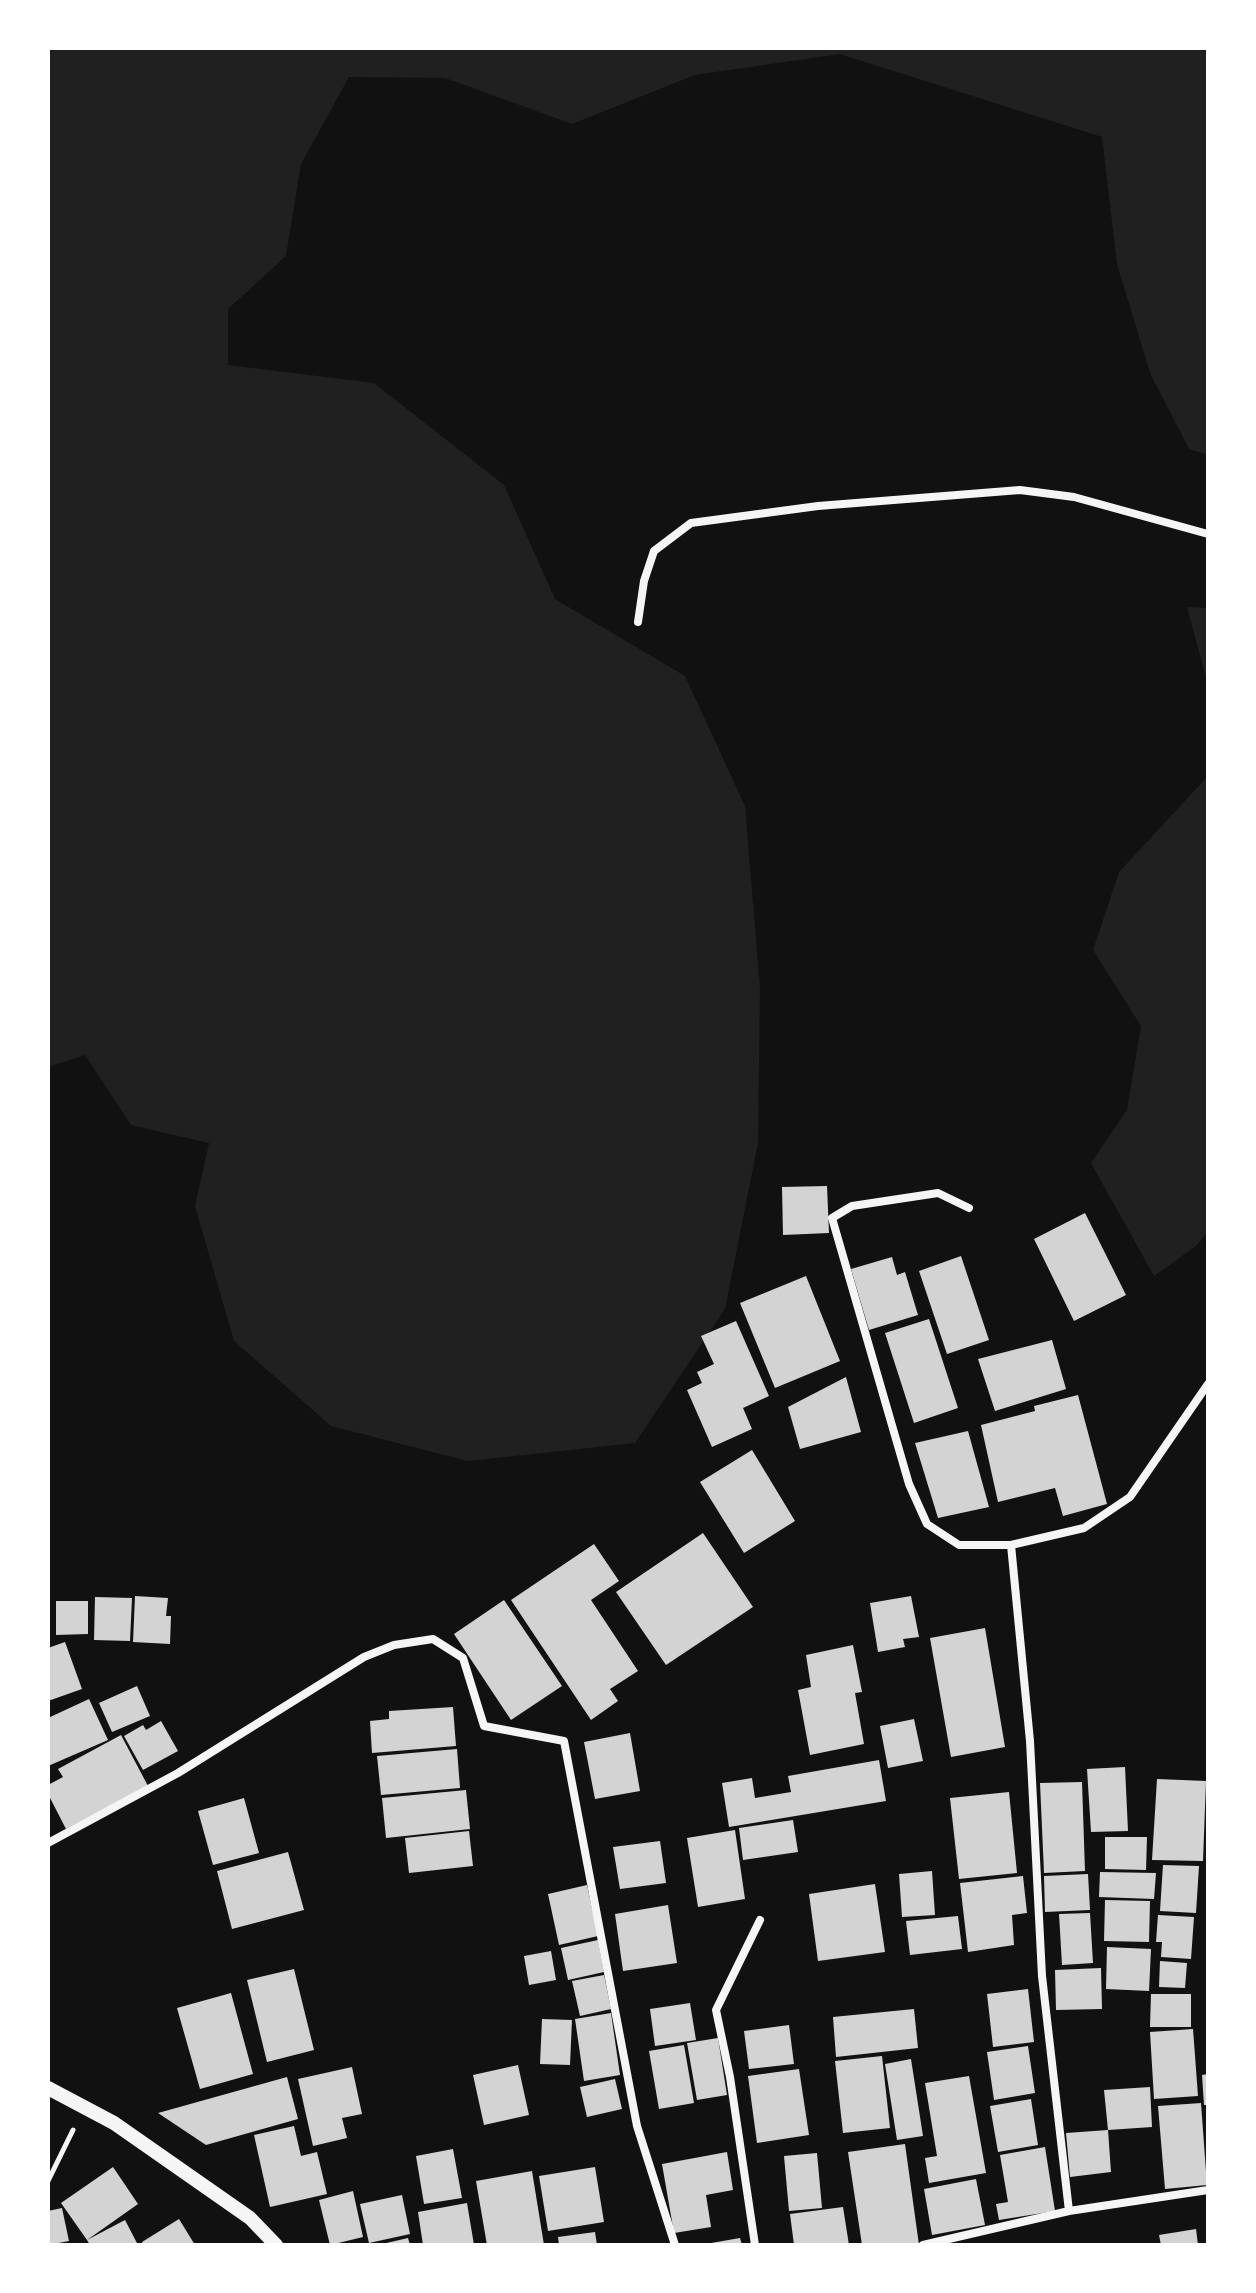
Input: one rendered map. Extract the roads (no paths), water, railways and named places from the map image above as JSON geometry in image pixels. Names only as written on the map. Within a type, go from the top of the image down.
[{"type":"street","points":[[638,622],[644,581],[654,551],[691,523],[818,506],[1020,490],[1074,497],[1208,534]]},
{"type":"street","points":[[969,1208],[938,1193],[852,1206],[832,1218],[909,1484],[927,1524],[959,1545],[1011,1545],[1084,1528],[1130,1497],[1208,1384]]},
{"type":"street","points":[[1011,1545],[1030,1741],[1042,1976],[1069,2211]]},
{"type":"street","points":[[48,1843],[178,1773],[364,1657],[394,1645],[433,1639],[463,1658],[484,1726],[564,1741],[637,2126],[675,2245]]},
{"type":"street","points":[[755,2245],[730,2077],[716,2010],[760,1920]]},
{"type":"street","points":[[48,2088],[114,2123],[250,2218],[276,2245]]},
{"type":"street","points":[[923,2245],[1069,2211],[1208,2190]]}]
